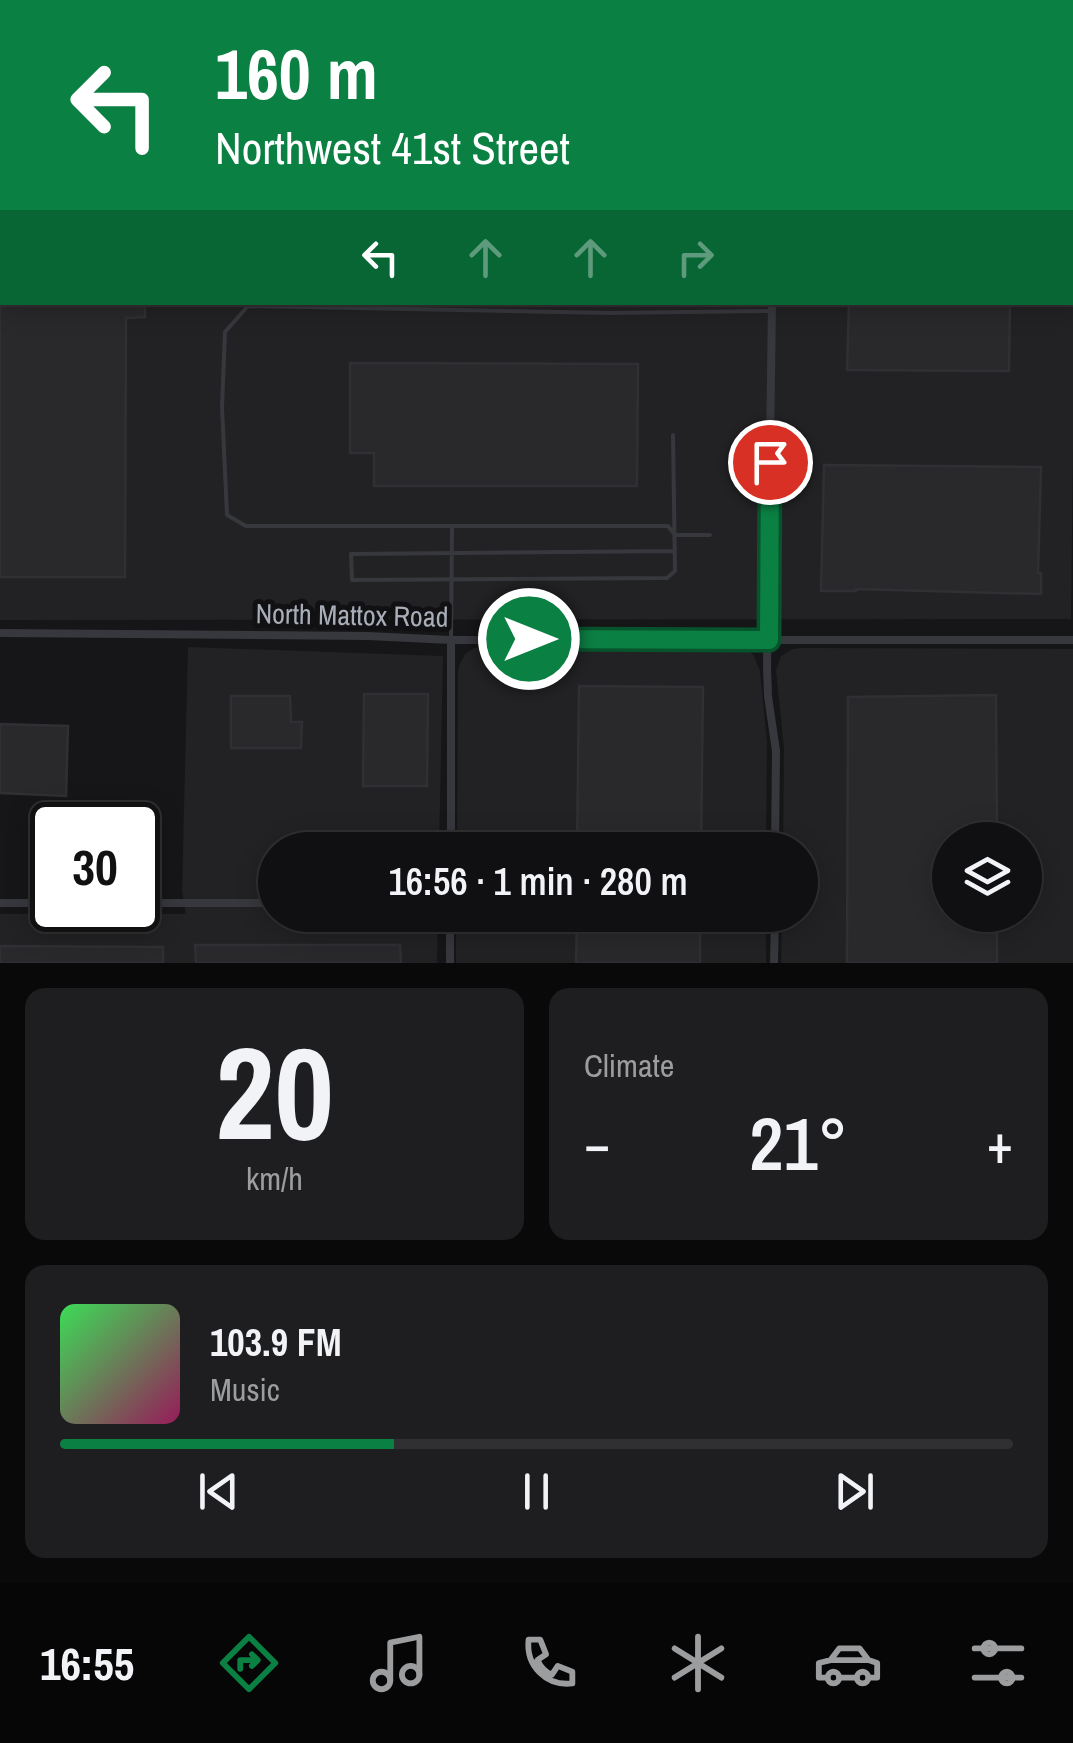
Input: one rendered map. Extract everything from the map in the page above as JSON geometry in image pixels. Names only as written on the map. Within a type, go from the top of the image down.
[{"type":"street","points":[[772,307],[768,696],[776,751],[775,832]]},
{"type":"street","name":"North Mattox Road","points":[[0,633],[451,640],[1068,640]]},
{"type":"street","points":[[450,832],[451,640]]},
{"type":"street","points":[[160,903],[258,902]]},
{"type":"street","points":[[0,903],[30,903]]},
{"type":"street","points":[[450,932],[450,963]]},
{"type":"street","points":[[774,932],[774,963]]},
{"type":"lane","points":[[675,535],[668,526],[246,526],[227,516],[222,408],[225,332],[248,306],[610,312],[772,307]]},
{"type":"lane","points":[[673,435],[675,571],[666,578],[352,580],[351,554],[674,552]]},
{"type":"lane","points":[[451,640],[452,526]]},
{"type":"lane","points":[[675,535],[710,536]]},
{"type":"shaded area","points":[[0,305],[1073,305],[1071,619],[0,620]]},
{"type":"shaded area","points":[[188,647],[443,656],[439,832],[258,832],[258,932],[438,932],[437,963],[0,963],[0,914],[30,914],[30,932],[160,932],[160,914],[186,914],[182,891]]},
{"type":"shaded area","points":[[475,648],[738,648],[750,652],[760,671],[767,742],[766,832],[457,832],[458,671],[466,653]]},
{"type":"shaded area","points":[[801,648],[1073,649],[1073,963],[781,963],[782,932],[818,932],[818,832],[783,832],[784,748],[776,670],[781,656]]},
{"type":"shaded area","points":[[456,932],[766,932],[766,963],[456,963]]},
{"type":"building","points":[[0,305],[145,305],[145,317],[126,318],[125,577],[0,577]]},
{"type":"building","points":[[849,305],[1010,305],[1009,371],[847,370]]},
{"type":"building","points":[[350,363],[638,364],[637,486],[374,486],[374,453],[350,453]]},
{"type":"building","points":[[824,465],[1041,467],[1041,594],[821,591]]},
{"type":"building","points":[[579,686],[703,687],[701,832],[577,832]]},
{"type":"building","points":[[364,694],[428,694],[427,786],[363,786]]},
{"type":"building","points":[[996,695],[997,822],[932,822],[932,932],[997,932],[997,963],[847,963],[848,697]]},
{"type":"building","points":[[231,696],[290,696],[291,722],[302,722],[301,748],[231,748]]},
{"type":"building","points":[[0,724],[68,726],[66,796],[0,793]]},
{"type":"building","points":[[577,932],[700,932],[700,963],[576,963]]},
{"type":"building","points":[[195,945],[400,945],[401,963],[196,963]]},
{"type":"building","points":[[0,946],[163,947],[163,963],[0,963]]},
{"type":"route","points":[[529,639],[769,640],[770,462]]}]
